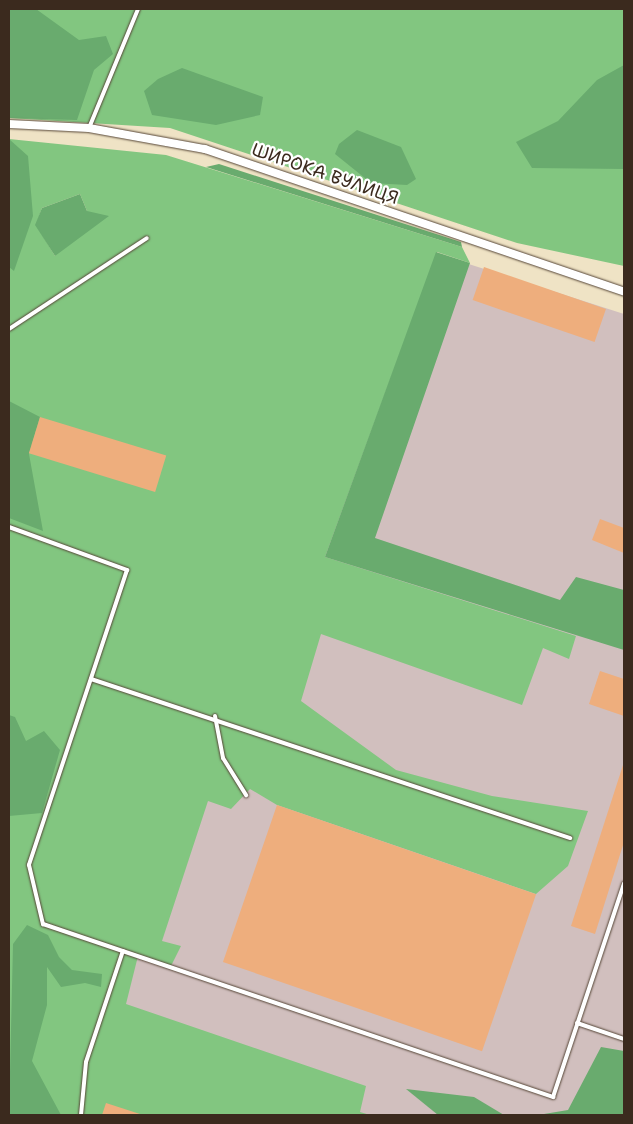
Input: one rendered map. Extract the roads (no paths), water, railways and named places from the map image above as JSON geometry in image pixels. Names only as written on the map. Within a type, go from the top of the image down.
[{"type":"street","name":"ШИРОКА ВУЛИЦЯ","points":[[9,124],[89,128],[205,149],[624,292]]},
{"type":"lane","points":[[89,128],[138,9]]},
{"type":"lane","points":[[9,329],[147,238]]},
{"type":"lane","points":[[9,527],[127,570],[28,864],[43,924],[553,1097],[624,882]]},
{"type":"lane","points":[[91,679],[215,716],[570,838]]},
{"type":"lane","points":[[215,716],[223,758],[246,795]]},
{"type":"lane","points":[[81,1115],[86,1062],[123,951]]},
{"type":"lane","points":[[577,1023],[624,1039]]}]
